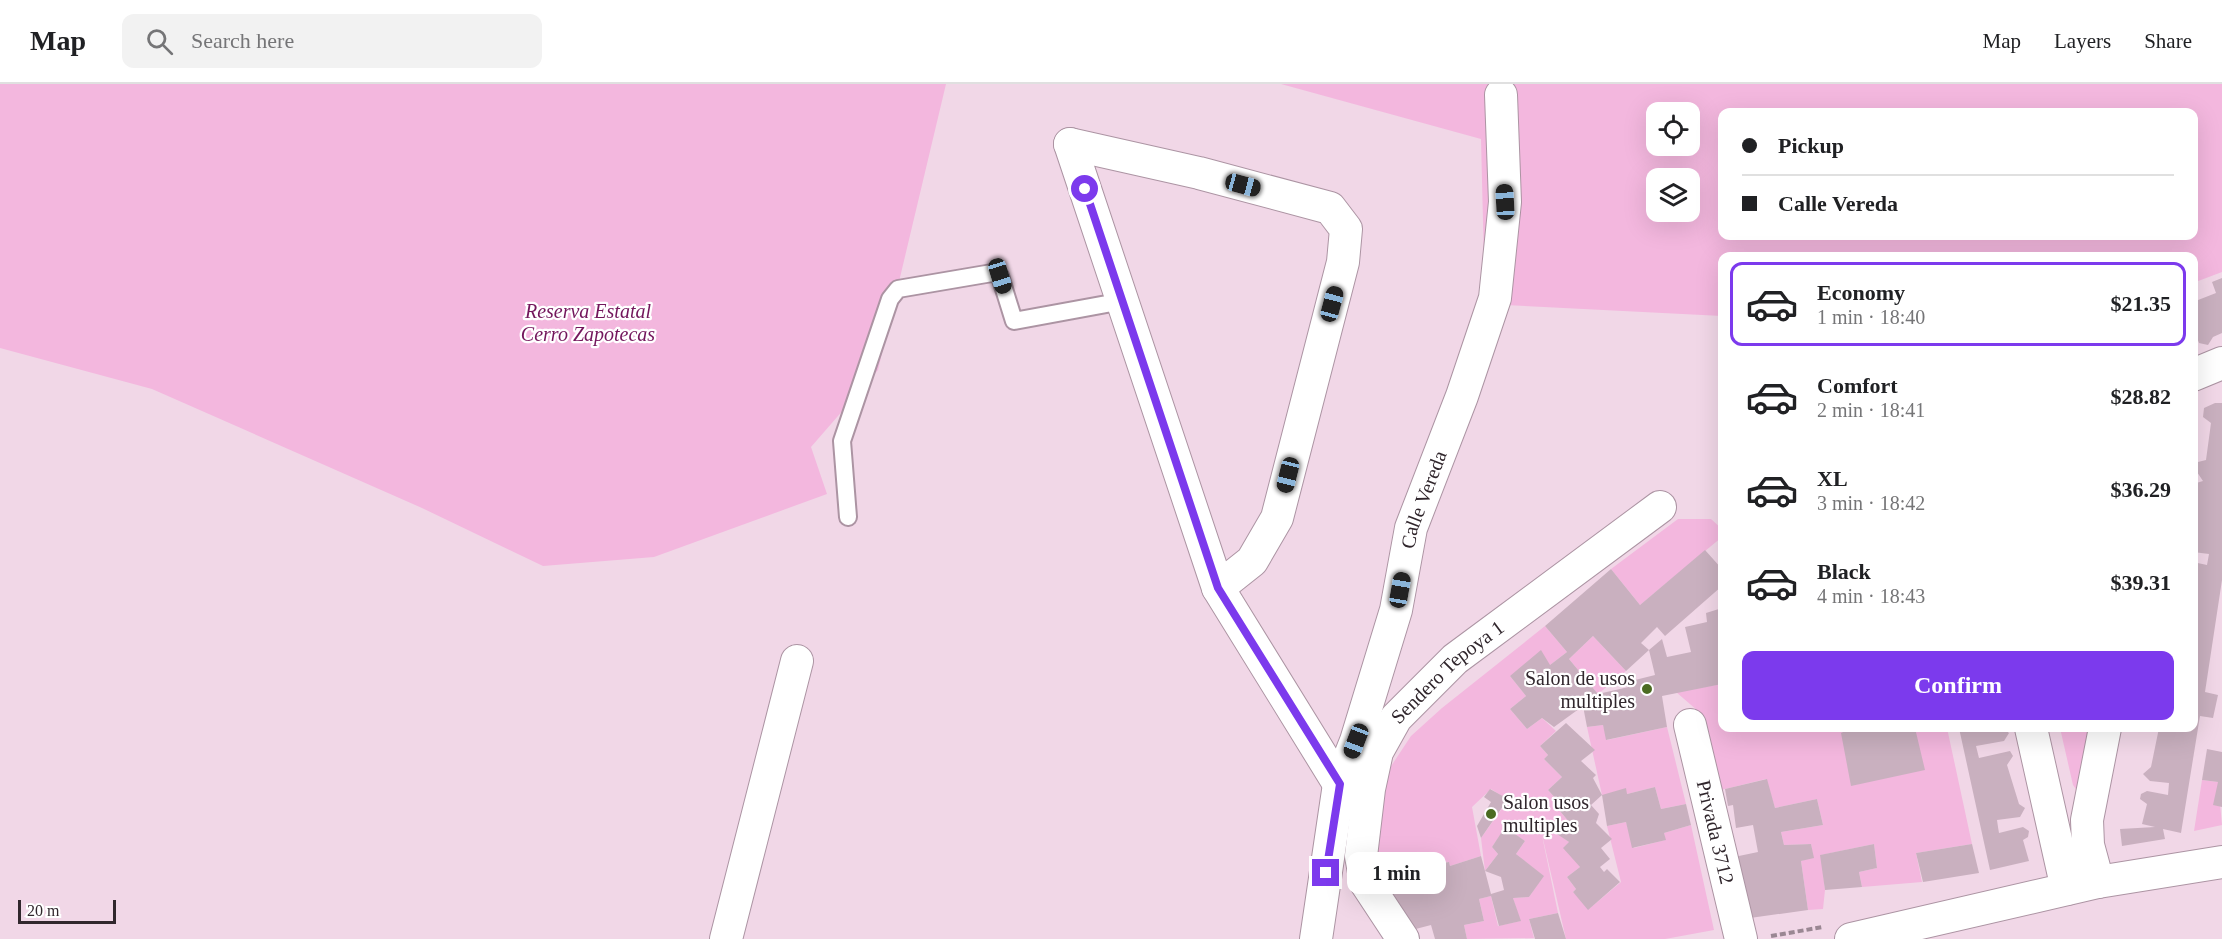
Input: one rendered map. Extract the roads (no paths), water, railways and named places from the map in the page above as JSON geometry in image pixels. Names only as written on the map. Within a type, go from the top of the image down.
[{"type":"street","name":"Calle Vereda","points":[[1316,939],[1340,784],[1356,741],[1396,610],[1411,528],[1462,396],[1496,298],[1505,202],[1501,95]]},
{"type":"street","points":[[1218,588],[1252,561],[1277,518],[1343,262],[1346,229],[1330,208],[1199,173],[1071,144],[1218,588],[1340,784]]},
{"type":"street","points":[[2198,373],[2222,363]]},
{"type":"street","name":"Sendero Tepoya 1","points":[[1403,939],[1366,883],[1362,856],[1369,789],[1377,752],[1396,718],[1455,658],[1660,507]]},
{"type":"street","points":[[726,939],[797,661]]},
{"type":"street","name":"Privada 3712","points":[[1690,725],[1741,939]]},
{"type":"street","points":[[2032,732],[2067,889]]},
{"type":"street","points":[[2098,882],[2088,845],[2087,820],[2104,732]]},
{"type":"street","points":[[1851,939],[2098,882],[2222,862]]},
{"type":"lane","points":[[848,517],[842,441],[890,299],[898,289],[992,273],[1000,276],[1014,321],[1123,301]]},
{"type":"place","name":"Salon de usos multiples","points":[[1647,689]]},
{"type":"place","name":"Salon usos multiples","points":[[1491,814]]},
{"type":"park label","name":"Reserva Estatal Cerro Zapotecas","points":[[588,322]]}]
